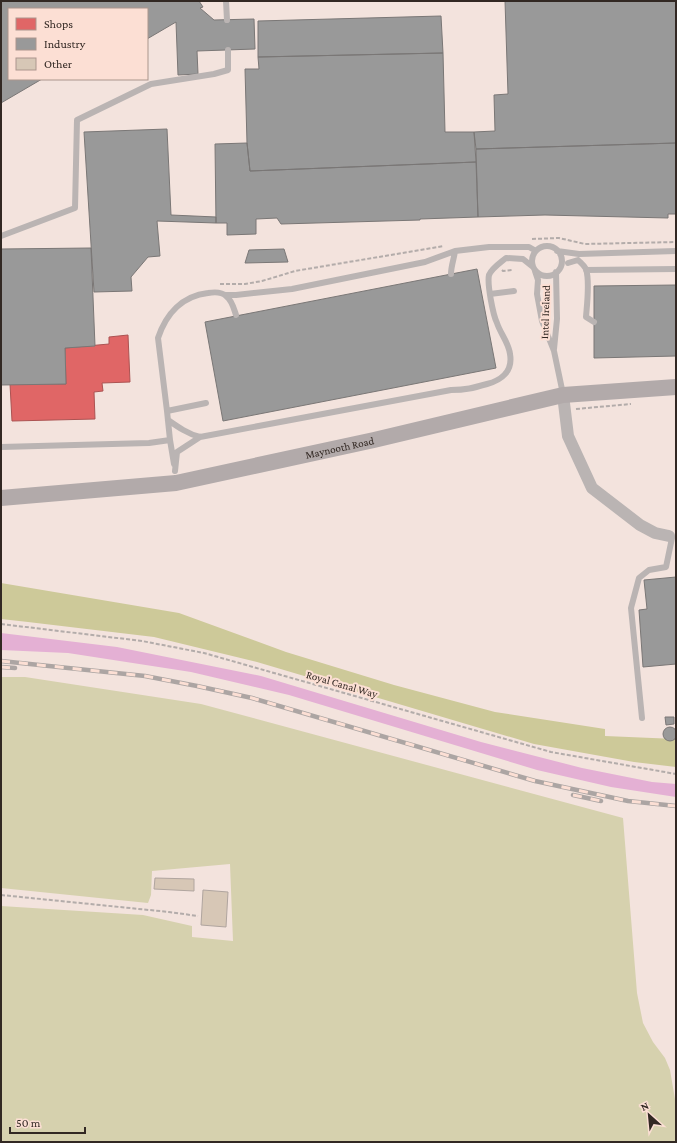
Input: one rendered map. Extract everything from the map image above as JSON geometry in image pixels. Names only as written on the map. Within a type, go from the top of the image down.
[{"type":"main road","name":"Maynooth Road","points":[[1,498],[176,483],[374,440],[563,395],[676,387]]},
{"type":"street","points":[[563,395],[568,436],[592,488],[640,525],[672,538]]},
{"type":"lane","points":[[226,1],[227,20]]},
{"type":"lane","points":[[1,236],[75,208],[77,120],[151,84],[214,74],[228,70],[228,50]]},
{"type":"lane","points":[[536,251],[529,247],[488,247],[455,251],[425,262],[292,289],[236,295],[226,295],[215,292],[191,297],[182,302],[174,309],[162,327],[158,338],[170,440],[176,474],[177,452],[200,437],[451,390],[466,390],[503,378],[509,367],[510,354],[496,323],[488,282],[489,275],[496,265],[506,258],[523,259],[539,274],[548,276],[578,254]]},
{"type":"lane","points":[[534,269],[532,258],[536,251],[545,247],[554,248],[557,251],[578,254],[676,251]]},
{"type":"lane","points":[[451,274],[451,266],[454,260],[455,251]]},
{"type":"lane","points":[[557,251],[561,260],[558,270]]},
{"type":"lane","points":[[568,262],[578,260],[584,265],[586,270],[588,295],[586,317],[594,322]]},
{"type":"lane","name":"Intel Ireland","points":[[534,269],[538,280],[537,294],[542,321],[554,351],[563,395]]},
{"type":"lane","points":[[586,270],[676,269]]},
{"type":"lane","name":"Intel Ireland","points":[[554,351],[557,319],[558,270]]},
{"type":"lane","points":[[490,294],[514,291]]},
{"type":"lane","points":[[226,295],[232,304],[236,315]]},
{"type":"lane","points":[[167,411],[206,403]]},
{"type":"lane","points":[[168,420],[193,435],[200,437]]},
{"type":"lane","points":[[1,447],[149,443],[170,440]]},
{"type":"lane","points":[[642,718],[631,608],[639,578],[649,570],[666,567],[672,538]]},
{"type":"path","name":"Royal Canal Way","points":[[1,624],[142,641],[204,653],[551,752],[676,774]]},
{"type":"path","points":[[1,895],[198,916]]},
{"type":"shaded area","points":[[1,583],[179,613],[286,652],[394,685],[495,712],[605,729],[605,736],[676,739],[676,767],[634,762],[534,744],[257,662],[154,637],[1,619]]},
{"type":"shaded area","points":[[1,633],[117,647],[261,676],[481,742],[582,768],[652,782],[676,784],[676,797],[611,787],[537,770],[289,695],[191,672],[68,653],[1,650]]},
{"type":"shaded area","points":[[1,677],[25,677],[201,704],[623,818],[637,993],[643,1023],[653,1042],[665,1058],[670,1070],[676,1105],[676,1142],[1,1142],[1,906],[143,915],[192,926],[192,937],[233,941],[230,864],[152,871],[151,895],[148,903],[1,888]]},
{"type":"building: Shops","points":[[128,335],[130,382],[102,383],[103,391],[94,392],[95,419],[12,421],[10,384],[66,384],[65,348],[109,344],[109,337]]},
{"type":"building: Industry","points":[[1,1],[199,1],[203,7],[200,8],[214,20],[254,19],[255,49],[197,51],[198,74],[178,75],[176,22],[148,38],[148,8],[8,8],[8,80],[40,80],[1,103]]},
{"type":"building: Industry","points":[[505,1],[676,1],[676,143],[476,149],[474,132],[495,131],[494,95],[508,94]]},
{"type":"building: Industry","points":[[441,16],[443,53],[258,57],[258,21]]},
{"type":"building: Industry","points":[[443,53],[445,132],[474,132],[476,162],[250,171],[247,143],[245,69],[259,69],[258,57]]},
{"type":"building: Industry","points":[[167,129],[171,215],[216,217],[216,223],[157,221],[160,256],[148,257],[131,277],[132,291],[94,292],[84,132]]},
{"type":"building: Industry","points":[[247,143],[250,171],[476,162],[478,217],[281,224],[277,218],[256,219],[256,234],[227,235],[227,223],[216,223],[215,144]]},
{"type":"building: Industry","points":[[676,143],[676,214],[668,214],[668,218],[545,215],[478,217],[476,149]]},
{"type":"building: Industry","points":[[91,248],[95,346],[65,348],[66,384],[1,385],[1,249]]},
{"type":"building: Industry","points":[[284,249],[288,262],[245,263],[249,250]]},
{"type":"building: Industry","points":[[477,269],[496,368],[223,421],[205,322]]},
{"type":"building: Industry","points":[[676,285],[676,356],[594,358],[594,286]]},
{"type":"building: Industry","points":[[676,577],[676,664],[643,667],[639,610],[647,609],[644,580]]},
{"type":"building: Industry","points":[[665,717],[674,717],[674,724],[666,725]]},
{"type":"building: Industry","points":[[667,727],[673,727],[677,731],[677,737],[673,741],[667,741],[663,737],[663,731]]},
{"type":"building: Other","points":[[155,878],[194,879],[194,891],[154,889]]},
{"type":"building: Other","points":[[203,890],[228,892],[226,927],[201,925]]},
{"type":"railway","points":[[1,661],[145,676],[197,686],[252,698],[535,781],[628,801],[676,806]]},
{"type":"railway","points":[[1,667],[15,668]]},
{"type":"railway","points":[[573,795],[601,801]]}]
